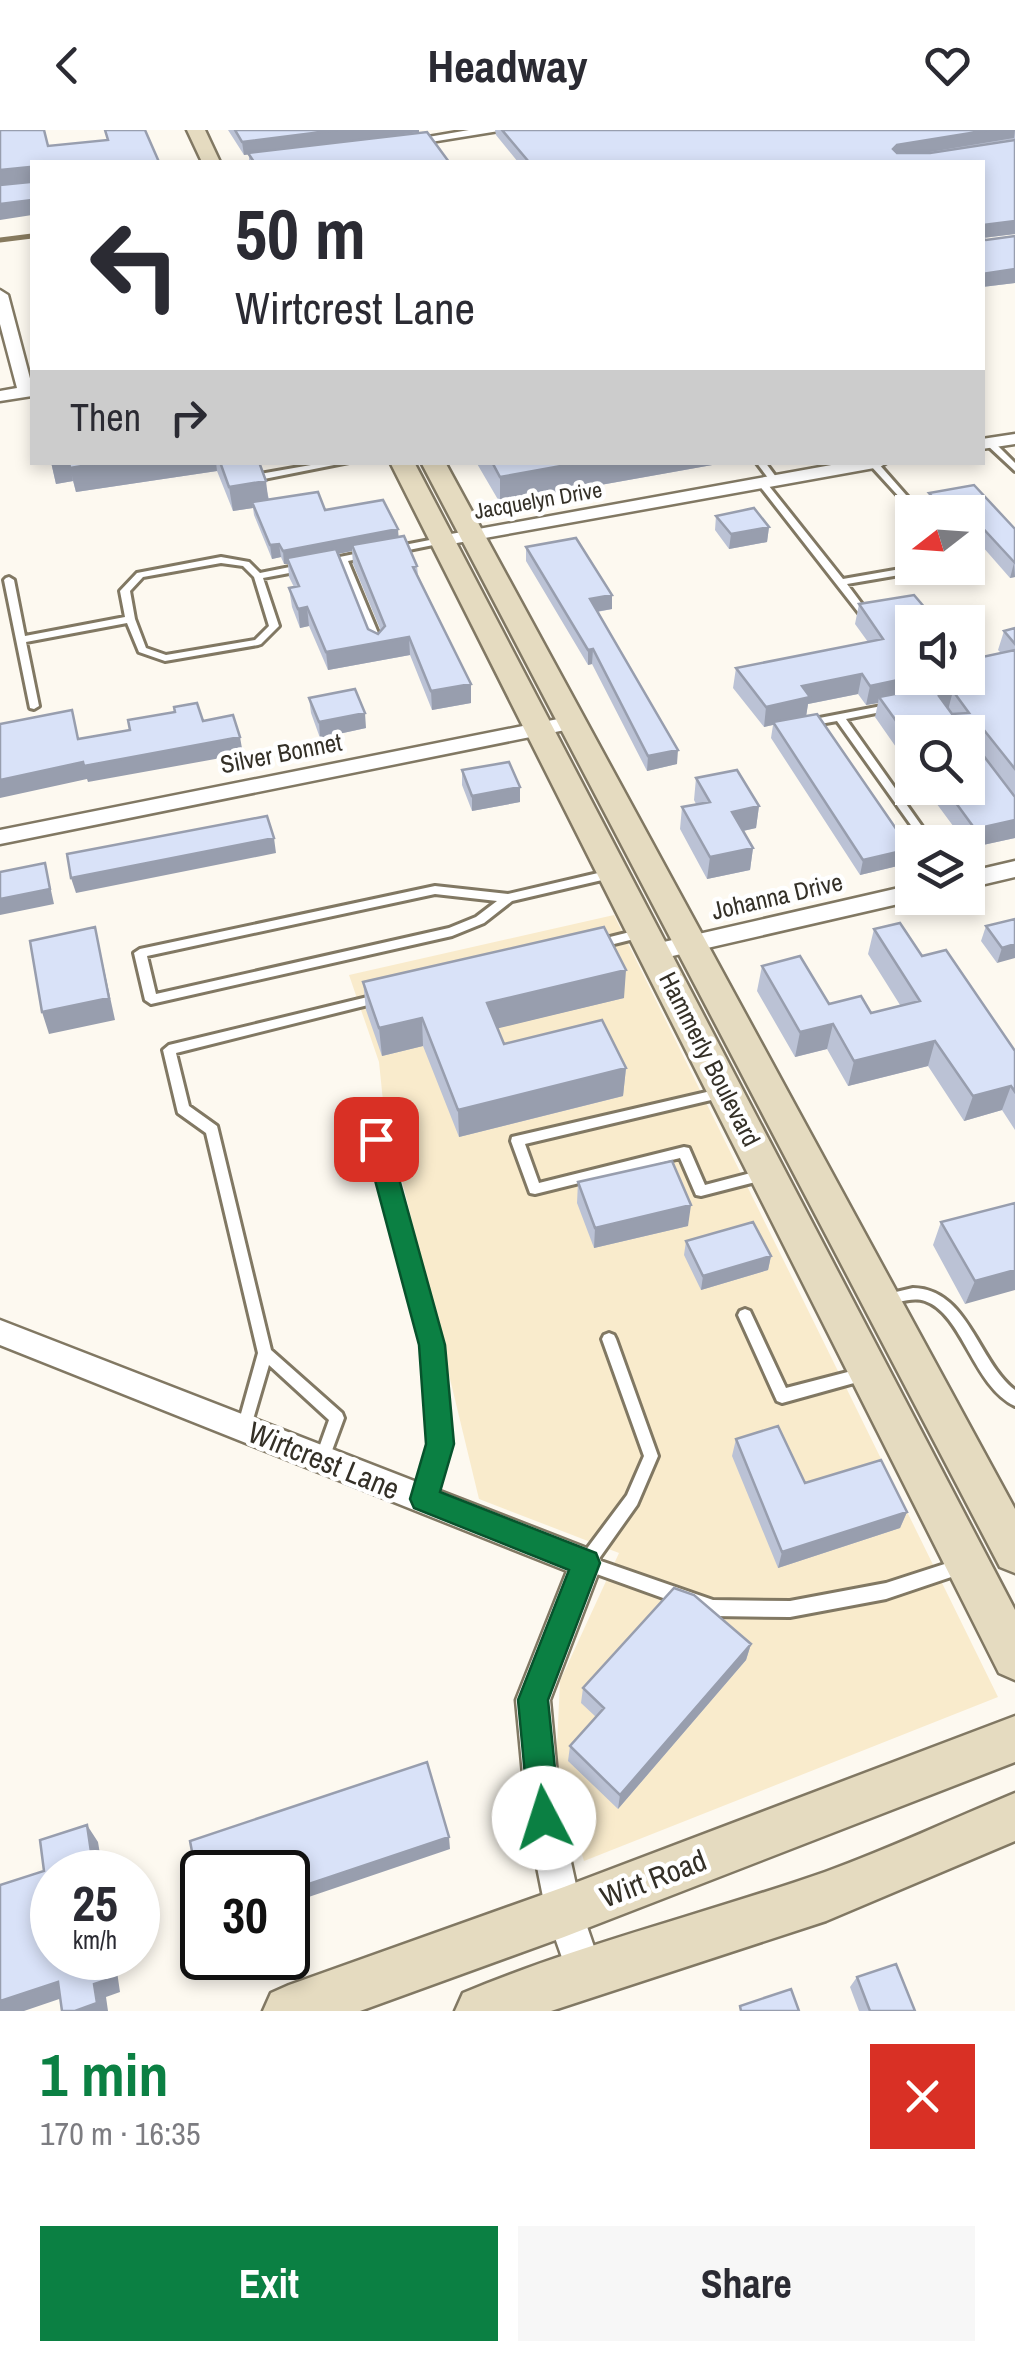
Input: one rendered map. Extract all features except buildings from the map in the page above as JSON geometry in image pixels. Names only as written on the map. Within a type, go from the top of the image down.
[{"type":"main road","points":[[196,130],[210,160]]},
{"type":"main road","name":"Hammerly Boulevard","points":[[403,465],[1015,1657]]},
{"type":"main road","name":"Hammerly Boulevard","points":[[435,465],[882,1301],[995,1500],[1015,1552]]},
{"type":"main road","points":[[806,1248],[848,1238]]},
{"type":"main road","name":"Wirt Road","points":[[289,2011],[564,1912],[1015,1739]]},
{"type":"main road","points":[[481,2011],[585,1973],[826,1896],[1015,1817]]},
{"type":"street","points":[[382,145],[499,130]]},
{"type":"street","points":[[0,295],[29,392],[0,396]]},
{"type":"street","points":[[986,444],[1015,439]]},
{"type":"street","name":"Jacquelyn Drive","points":[[440,541],[866,465]]},
{"type":"street","name":"Silver Bonnet","points":[[0,837],[573,722]]},
{"type":"street","points":[[985,876],[1015,869]]},
{"type":"street","name":"Johanna Drive","points":[[650,942],[692,944],[895,897]]},
{"type":"street","name":"Wirtcrest Lane","points":[[0,1332],[586,1563]]},
{"type":"street","points":[[585,1973],[564,1912],[544,1818],[533,1700],[586,1563]]},
{"type":"lane","points":[[986,444],[1015,468]]},
{"type":"lane","points":[[243,480],[329,465]]},
{"type":"lane","points":[[761,465],[768,482],[865,615]]},
{"type":"lane","points":[[879,465],[903,495]]},
{"type":"lane","points":[[258,576],[440,541]]},
{"type":"lane","points":[[221,560],[246,564],[258,576],[274,626],[258,642],[165,658],[142,650],[125,591],[140,575],[221,560]]},
{"type":"lane","points":[[343,560],[378,646]]},
{"type":"lane","points":[[841,582],[895,573]]},
{"type":"lane","points":[[10,580],[34,706]]},
{"type":"lane","points":[[21,640],[130,619]]},
{"type":"lane","points":[[804,724],[907,704]]},
{"type":"lane","points":[[839,717],[916,825]]},
{"type":"lane","points":[[508,898],[480,920],[452,932],[150,1000],[140,952],[435,890],[508,898],[614,873]]},
{"type":"lane","points":[[588,947],[650,942]]},
{"type":"lane","points":[[244,1428],[265,1352],[212,1130],[183,1109],[169,1050],[398,994]]},
{"type":"lane","points":[[726,1092],[518,1141],[535,1189],[684,1152],[701,1190],[768,1173]]},
{"type":"lane","points":[[367,1105],[432,1345],[440,1444],[424,1499]]},
{"type":"lane","points":[[882,1301],[914,1293],[937,1302],[958,1326],[993,1380],[1015,1399]]},
{"type":"lane","points":[[745,1315],[782,1396],[870,1372]]},
{"type":"lane","points":[[609,1339],[651,1456],[632,1500],[586,1563],[713,1608],[790,1609],[886,1590],[968,1565]]},
{"type":"lane","points":[[265,1352],[336,1418],[322,1459]]},
{"type":"shaded area","points":[[614,915],[998,1697],[584,1861],[556,1768],[560,1681],[619,1553],[479,1499],[383,1101],[379,1062],[349,975]]},
{"type":"waterway","points":[[0,240],[30,236]]},
{"type":"route","points":[[376,1139],[432,1345],[440,1444],[424,1499],[586,1563],[533,1700],[544,1818]]}]
